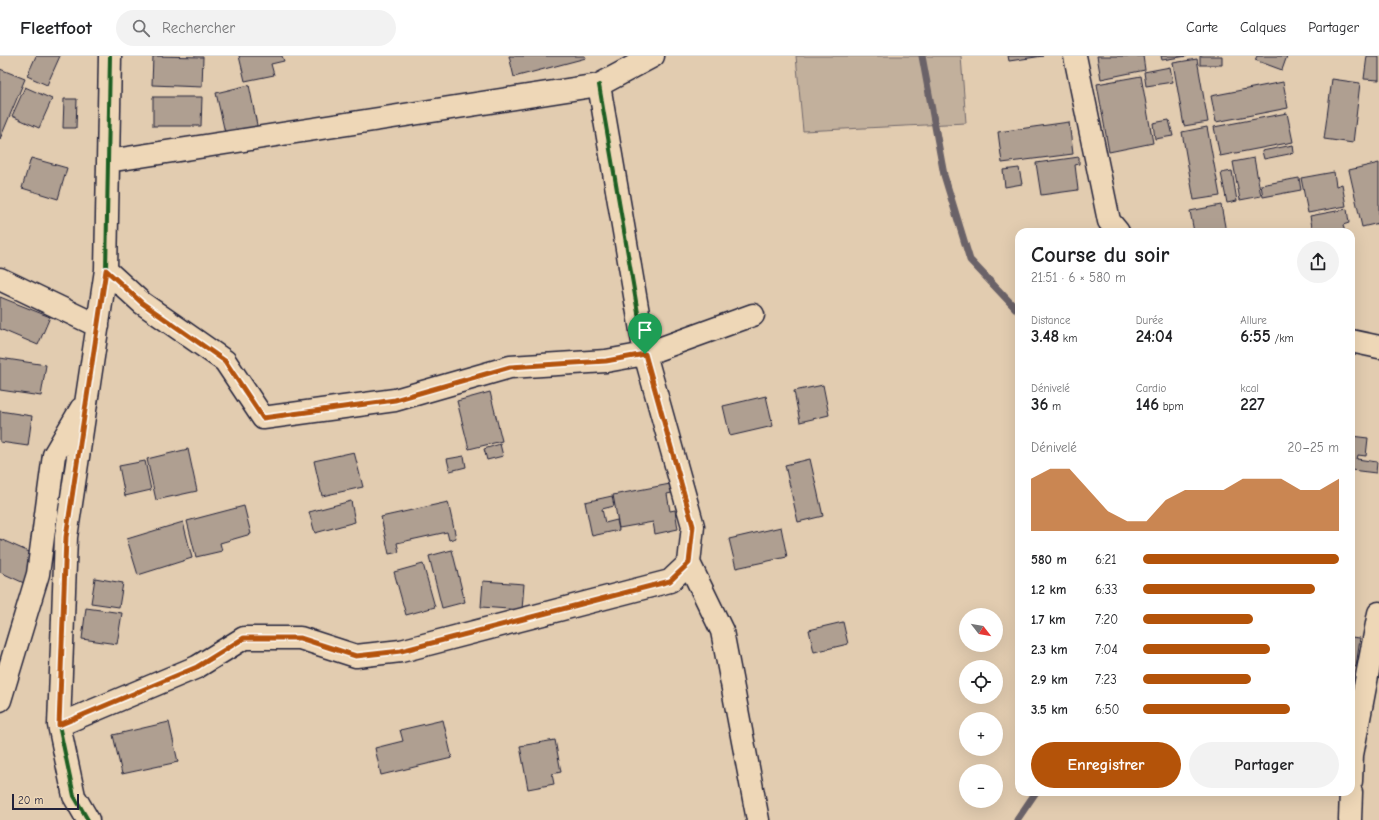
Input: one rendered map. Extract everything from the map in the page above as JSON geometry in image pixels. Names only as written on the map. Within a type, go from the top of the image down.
[{"type":"street","points":[[88,820],[74,796],[59,725],[66,537],[106,270],[110,56]]},
{"type":"street","points":[[108,161],[599,85],[653,56]]},
{"type":"street","points":[[1075,56],[1108,221],[1114,228]]},
{"type":"street","points":[[599,85],[645,354],[693,526],[689,563],[722,630],[758,820]]},
{"type":"street","points":[[106,270],[142,303],[225,361],[263,418],[395,400],[510,367],[606,361],[645,354],[753,314]]},
{"type":"street","points":[[0,280],[98,326]]},
{"type":"street","points":[[1355,342],[1379,347]]},
{"type":"street","points":[[0,700],[38,574],[54,455],[87,400]]},
{"type":"street","points":[[59,725],[197,667],[244,638],[300,638],[356,656],[401,651],[670,581],[689,563]]},
{"type":"street","points":[[1355,739],[1379,613]]},
{"type":"street","points":[[1350,820],[1351,796]]},
{"type":"shaded area","points":[[796,56],[961,56],[966,123],[803,131]]},
{"type":"building","points":[[36,56],[60,56],[47,85],[27,76]]},
{"type":"building","points":[[153,56],[203,57],[202,87],[152,85]]},
{"type":"building","points":[[239,56],[282,56],[284,61],[271,64],[274,75],[245,81]]},
{"type":"building","points":[[509,56],[585,56],[586,58],[514,77]]},
{"type":"building","points":[[1008,56],[1043,56],[1009,61]]},
{"type":"building","points":[[1097,56],[1143,56],[1145,70],[1101,79]]},
{"type":"building","points":[[1161,56],[1187,56],[1162,60]]},
{"type":"building","points":[[1200,56],[1222,56],[1222,65],[1200,65]]},
{"type":"building","points":[[1257,56],[1287,56],[1282,70],[1255,60]]},
{"type":"building","points":[[1367,56],[1379,56],[1379,80],[1364,79]]},
{"type":"building","points":[[1197,59],[1208,122],[1184,126],[1173,63]]},
{"type":"building","points":[[1170,67],[1173,82],[1146,86],[1144,72]]},
{"type":"building","points":[[0,69],[25,79],[0,139]]},
{"type":"building","points":[[1141,76],[1153,143],[1109,152],[1097,84]]},
{"type":"building","points":[[1332,79],[1360,83],[1353,143],[1324,139]]},
{"type":"building","points":[[1283,82],[1288,108],[1216,122],[1211,96]]},
{"type":"building","points":[[249,85],[258,130],[226,137],[216,93]]},
{"type":"building","points":[[25,87],[52,99],[39,128],[12,116]]},
{"type":"building","points":[[153,97],[202,97],[201,126],[153,126]]},
{"type":"building","points":[[64,99],[77,99],[76,128],[63,128]]},
{"type":"building","points":[[1287,113],[1293,142],[1220,156],[1214,127]]},
{"type":"building","points":[[1169,120],[1173,136],[1155,139],[1153,123]]},
{"type":"building","points":[[1069,122],[1073,154],[1002,163],[998,132]]},
{"type":"building","points":[[1207,127],[1220,196],[1194,200],[1182,132]]},
{"type":"building","points":[[1293,145],[1294,153],[1264,159],[1262,151]]},
{"type":"building","points":[[1079,157],[1079,164],[1075,165],[1078,190],[1041,195],[1036,163]]},
{"type":"building","points":[[31,158],[67,168],[58,199],[22,188]]},
{"type":"building","points":[[1254,158],[1261,196],[1240,200],[1233,162]]},
{"type":"building","points":[[1379,163],[1379,223],[1362,227],[1349,170]]},
{"type":"building","points":[[1019,168],[1022,184],[1005,187],[1003,170]]},
{"type":"building","points":[[1232,171],[1237,201],[1227,203],[1221,173]]},
{"type":"building","points":[[1334,172],[1336,186],[1342,184],[1346,206],[1308,213],[1301,178]]},
{"type":"building","points":[[1299,178],[1301,190],[1263,197],[1261,185]]},
{"type":"building","points":[[1221,205],[1225,228],[1193,228],[1190,211]]},
{"type":"building","points":[[1347,209],[1349,223],[1343,225],[1344,228],[1312,228],[1310,216]]},
{"type":"building","points":[[0,297],[50,317],[38,345],[0,329]]},
{"type":"building","points":[[0,358],[46,365],[41,396],[0,390]]},
{"type":"building","points":[[823,385],[829,415],[800,422],[794,391]]},
{"type":"building","points":[[490,392],[502,441],[469,449],[457,401]]},
{"type":"building","points":[[766,396],[773,426],[730,436],[723,406]]},
{"type":"building","points":[[0,411],[32,416],[28,446],[0,442]]},
{"type":"building","points":[[1355,436],[1368,438],[1366,456],[1358,455],[1357,459],[1377,462],[1376,473],[1355,470]]},
{"type":"building","points":[[500,444],[503,456],[487,460],[484,449]]},
{"type":"building","points":[[188,449],[197,491],[156,500],[147,459]]},
{"type":"building","points":[[354,452],[363,487],[322,496],[314,461]]},
{"type":"building","points":[[464,456],[466,467],[450,471],[447,459]]},
{"type":"building","points":[[810,459],[823,516],[798,522],[785,465]]},
{"type":"building","points":[[145,461],[151,490],[125,496],[119,466]]},
{"type":"building","points":[[670,484],[672,493],[667,494],[670,511],[675,510],[678,529],[655,534],[653,522],[619,528],[613,495]]},
{"type":"building","points":[[612,496],[614,506],[602,509],[605,523],[617,520],[619,530],[592,536],[585,502]]},
{"type":"building","points":[[351,501],[355,522],[315,533],[309,512]]},
{"type":"building","points":[[448,502],[456,538],[449,540],[447,532],[397,543],[399,552],[389,554],[381,517]]},
{"type":"building","points":[[244,506],[251,534],[220,543],[222,551],[196,557],[187,521]]},
{"type":"building","points":[[183,522],[192,558],[138,575],[127,539]]},
{"type":"building","points":[[781,527],[787,557],[736,568],[729,539]]},
{"type":"building","points":[[0,539],[36,555],[24,583],[0,572]]},
{"type":"building","points":[[452,550],[465,602],[442,608],[429,556]]},
{"type":"building","points":[[423,564],[435,607],[406,615],[394,572]]},
{"type":"building","points":[[95,578],[123,583],[119,607],[91,603]]},
{"type":"building","points":[[483,581],[524,584],[522,610],[481,607]]},
{"type":"building","points":[[86,608],[122,613],[117,644],[82,639]]},
{"type":"building","points":[[843,622],[848,644],[814,652],[809,630]]},
{"type":"building","points":[[1355,637],[1360,638],[1355,667]]},
{"type":"building","points":[[443,720],[452,758],[381,775],[375,748],[403,741],[400,730]]},
{"type":"building","points":[[169,722],[178,762],[122,774],[113,735]]},
{"type":"building","points":[[555,740],[561,772],[552,774],[554,784],[528,789],[520,746]]},
{"type":"waterway","points":[[922,56],[944,175],[970,260],[1015,308]]},
{"type":"waterway","points":[[1017,820],[1033,796]]},
{"type":"cycle path","points":[[88,820],[74,796],[59,725],[66,537],[106,270],[110,56]]},
{"type":"cycle path","points":[[59,725],[197,667],[244,638],[300,638],[356,656],[401,651],[670,581],[689,563],[693,526],[645,354],[599,85]]},
{"type":"route","points":[[106,270],[142,303],[225,361],[263,418],[395,400],[510,367],[606,361],[645,354],[693,526],[689,563],[670,581],[401,651],[356,656],[300,638],[244,638],[197,667],[59,725],[66,537],[106,270]]}]
